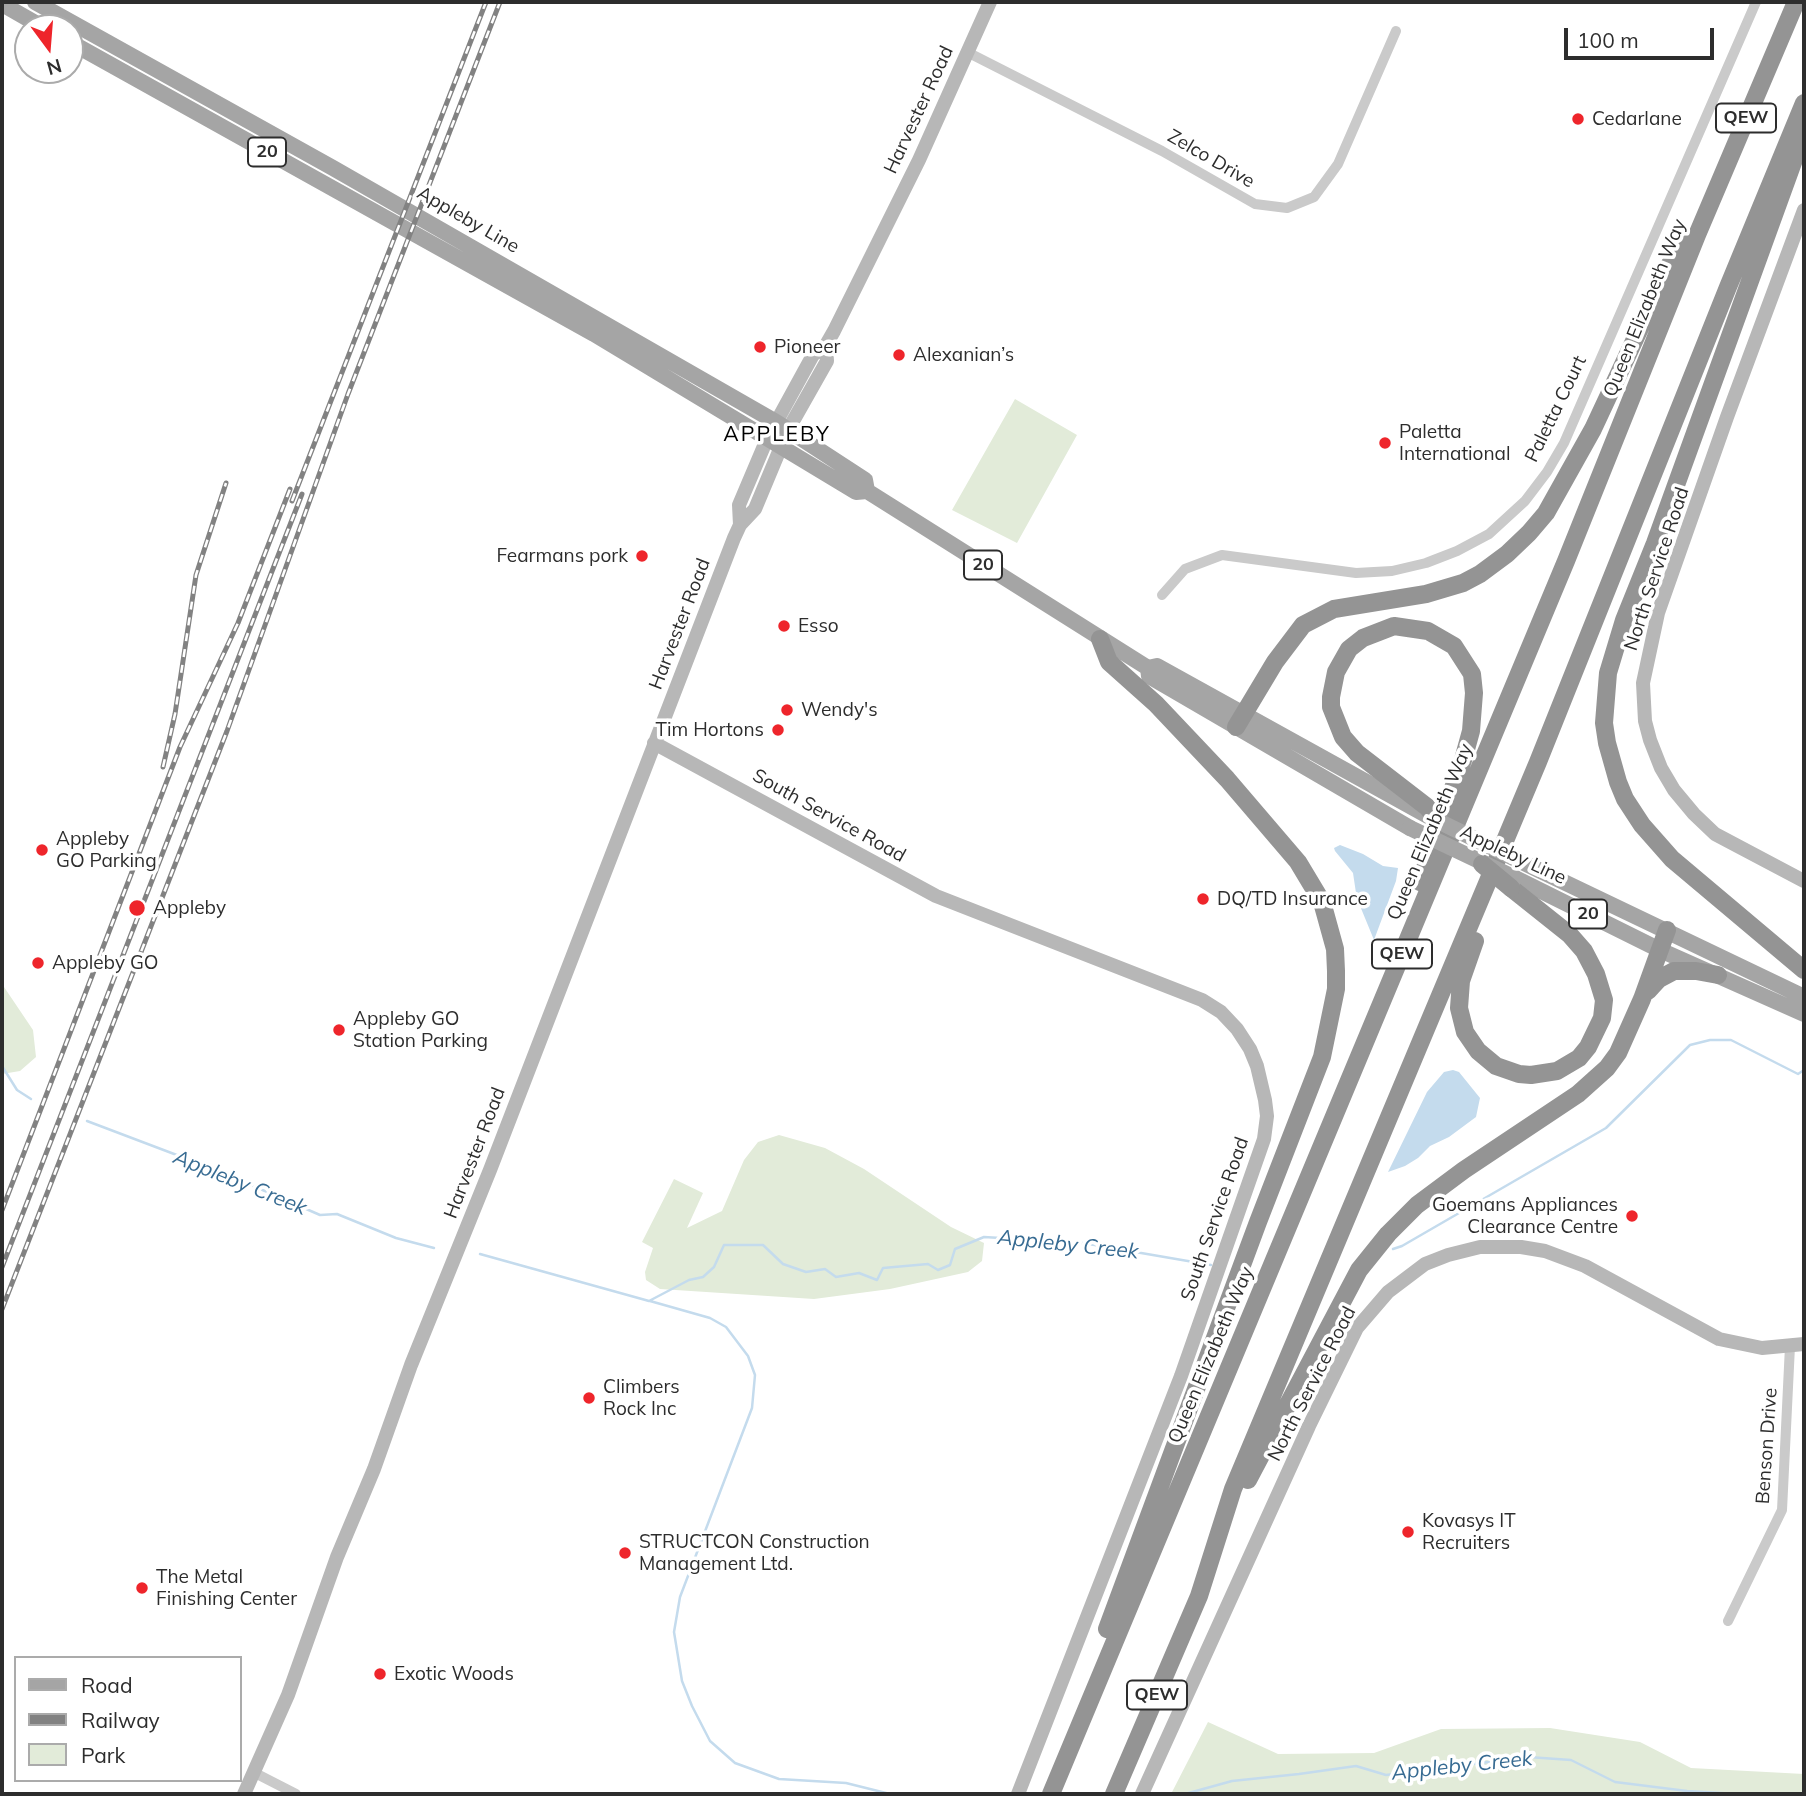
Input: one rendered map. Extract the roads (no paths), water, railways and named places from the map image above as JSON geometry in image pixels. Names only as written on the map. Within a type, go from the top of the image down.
[{"type":"highway","name":"Queen Elizabeth Way","points":[[1051,1794],[1566,561],[1697,235],[1796,2]]},
{"type":"highway","name":"QEW","points":[[1114,1794],[1199,1596],[1233,1489],[1538,762],[1804,103]]},
{"type":"highway","points":[[1804,132],[1665,517],[1624,620],[1608,673],[1604,723],[1618,782],[1625,799],[1642,825],[1672,859],[1804,970]]},
{"type":"highway","points":[[1239,721],[1275,662],[1303,625],[1334,609],[1426,594],[1463,583],[1507,554],[1529,533],[1546,513],[1593,429],[1670,264],[1697,235]]},
{"type":"highway","points":[[1401,957],[1410,911],[1463,760],[1471,731],[1474,693],[1472,674],[1454,646],[1428,631],[1394,626],[1363,638],[1349,649],[1336,672],[1331,707],[1343,737],[1357,753],[1438,821]]},
{"type":"highway","points":[[1100,639],[1109,662],[1156,704],[1210,761],[1268,824],[1298,862],[1322,902],[1335,949],[1336,971],[1335,999],[1322,1057],[1103,1639],[1102,1672]]},
{"type":"highway","points":[[1482,864],[1513,883],[1577,942],[1591,962],[1602,988],[1602,1018],[1588,1047],[1569,1066],[1544,1075],[1531,1075],[1496,1066],[1478,1051],[1465,1032],[1459,1008],[1461,981],[1538,762]]},
{"type":"highway","points":[[1199,1596],[1241,1495],[1359,1270],[1388,1234],[1417,1205],[1594,1082],[1618,1053],[1642,999],[1667,930]]},
{"type":"highway","points":[[1642,999],[1653,984],[1674,971],[1718,975]]},
{"type":"main road","name":"Appleby Line","points":[[35,2],[345,174],[782,426],[865,480],[867,491]]},
{"type":"main road","points":[[2,5],[18,14]]},
{"type":"main road","name":"Appleby Line","points":[[84,50],[594,334],[856,492],[867,491],[1148,668],[1157,666],[1239,721],[1410,828],[1482,864]]},
{"type":"main road","name":"Appleby Line","points":[[1239,721],[1418,806]]},
{"type":"main road","name":"Appleby Line","points":[[1438,821],[1804,997]]},
{"type":"main road","name":"Appleby Line","points":[[1513,883],[1804,1014]]},
{"type":"street","name":"Harvester Road","points":[[740,525],[739,505],[782,426],[827,361],[826,345],[919,160],[990,2]]},
{"type":"street","name":"Paletta Court","points":[[1163,595],[1185,569],[1222,555],[1356,573],[1392,571],[1426,563],[1489,534],[1525,501],[1564,443],[1756,2]]},
{"type":"street","name":"Zelco Drive","points":[[967,52],[1162,150],[1255,204],[1287,208],[1314,197],[1338,164],[1396,31]]},
{"type":"street","name":"North Service Road","points":[[1804,210],[1658,613],[1643,683],[1645,721],[1650,740],[1661,768],[1674,790],[1715,834],[1804,881]]},
{"type":"street","name":"Harvester Road","points":[[244,1794],[256,1773],[289,1694],[337,1557],[374,1469],[411,1365],[740,525],[755,509],[769,474],[774,443]]},
{"type":"street","points":[[769,474],[783,463],[798,457]]},
{"type":"street","name":"South Service Road","points":[[654,743],[936,896],[1202,1000],[1221,1012],[1237,1029],[1257,1066],[1267,1116],[1260,1151],[1181,1376],[1018,1794]]},
{"type":"street","name":"North Service Road","points":[[1142,1794],[1288,1472],[1357,1328],[1388,1292],[1425,1264],[1480,1247],[1521,1247],[1545,1251],[1585,1266],[1719,1339],[1762,1348],[1797,1345]]},
{"type":"street","name":"Benson Drive","points":[[1728,1621],[1782,1510],[1797,1345]]},
{"type":"street","points":[[256,1773],[296,1794]]},
{"type":"water","points":[[1340,845],[1383,866],[1398,868],[1396,881],[1374,940],[1358,901],[1361,894],[1356,893],[1353,873],[1335,851],[1334,848]]},
{"type":"water","points":[[1444,1072],[1459,1072],[1480,1098],[1476,1117],[1449,1137],[1430,1146],[1418,1158],[1388,1172],[1427,1092]]},
{"type":"waterway","name":"Appleby Creek","points":[[1393,1249],[1606,1128],[1690,1045],[1710,1040],[1731,1040],[1798,1074],[1804,1070]]},
{"type":"waterway","name":"Appleby Creek","points":[[2,1066],[17,1090],[31,1099]]},
{"type":"waterway","name":"Appleby Creek","points":[[87,1121],[219,1171],[320,1215],[337,1214],[396,1238],[434,1248]]},
{"type":"waterway","name":"Appleby Creek","points":[[480,1254],[649,1301],[689,1280],[703,1277],[714,1267],[724,1245],[763,1245],[783,1264],[806,1272],[825,1269],[836,1277],[859,1273],[877,1280],[883,1268],[928,1264],[938,1270],[950,1265],[955,1249],[984,1237],[1083,1243],[1211,1265]]},
{"type":"waterway","name":"Appleby Creek","points":[[650,1301],[710,1318],[726,1327],[748,1356],[755,1375],[752,1408],[680,1597],[674,1632],[682,1681],[692,1706],[710,1741],[735,1763],[779,1779],[846,1783],[890,1794]]},
{"type":"waterway","name":"Appleby Creek","points":[[1185,1794],[1232,1781],[1356,1766],[1386,1775],[1528,1757],[1571,1760],[1615,1782],[1737,1794]]},
{"type":"railway","points":[[292,501],[486,2]]},
{"type":"railway","points":[[2,1309],[227,731],[348,394],[500,2]]},
{"type":"railway","points":[[163,767],[175,714],[196,575],[226,483]]},
{"type":"railway","points":[[2,1210],[180,747],[238,623],[290,489]]},
{"type":"railway","points":[[2,1267],[302,494]]},
{"type":"place","name":"Cedarlane","points":[[1578,119]]},
{"type":"place","name":"Pioneer","points":[[760,347]]},
{"type":"place","name":"Alexanian’s","points":[[899,355]]},
{"type":"place","name":"Paletta International","points":[[1385,443]]},
{"type":"place","name":"Fearmans pork","points":[[642,556]]},
{"type":"place","name":"Esso","points":[[784,626]]},
{"type":"place","name":"Wendy's","points":[[787,710]]},
{"type":"place","name":"Tim Hortons","points":[[778,730]]},
{"type":"place","name":"Appleby GO Parking","points":[[42,850]]},
{"type":"place","name":"DQ/TD Insurance","points":[[1203,899]]},
{"type":"place","name":"Appleby","points":[[137,908]]},
{"type":"place","name":"Appleby GO","points":[[38,963]]},
{"type":"place","name":"Appleby GO Station Parking","points":[[339,1030]]},
{"type":"place","name":"Goemans Appliances Clearance Centre","points":[[1632,1216]]},
{"type":"place","name":"Climbers Rock Inc","points":[[589,1398]]},
{"type":"place","name":"Kovasys IT Recruiters","points":[[1408,1532]]},
{"type":"place","name":"STRUCTCON Construction Management Ltd.","points":[[625,1553]]},
{"type":"place","name":"The Metal Finishing Center","points":[[142,1588]]},
{"type":"place","name":"Exotic Woods","points":[[380,1674]]},
{"type":"district","name":"APPLEBY","points":[[777,435]]}]
